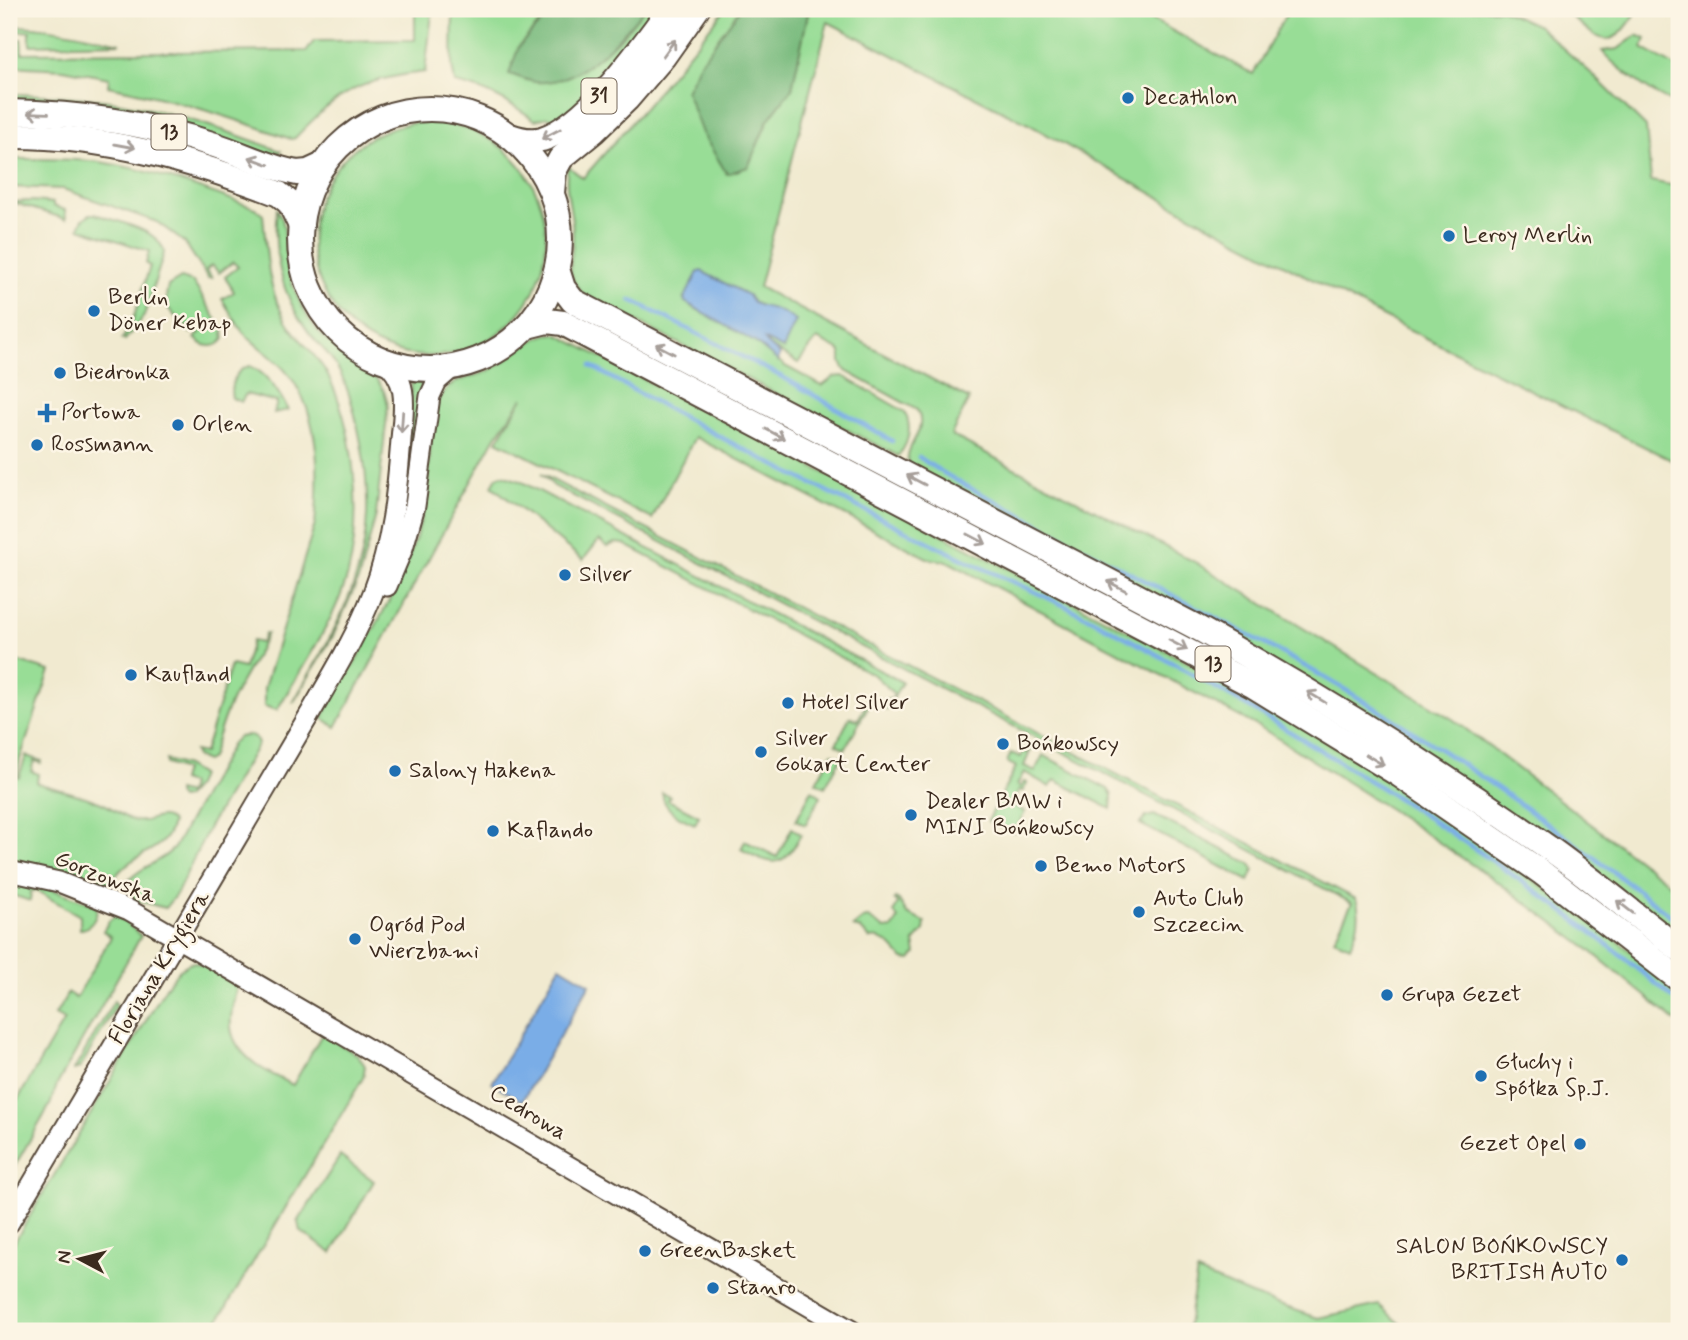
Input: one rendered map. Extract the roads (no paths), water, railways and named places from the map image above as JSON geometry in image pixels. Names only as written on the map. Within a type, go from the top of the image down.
[{"type":"main road","name":"31","points":[[510,136],[525,141],[540,140],[569,123],[616,78],[670,9]]},
{"type":"main road","name":"31","points":[[552,193],[554,171],[561,158],[633,93],[697,9]]},
{"type":"main road","points":[[414,110],[446,110],[467,114],[488,122],[510,136],[537,164],[552,193],[560,225],[557,269],[546,299],[527,326],[493,353],[452,368],[420,369],[384,361],[350,342],[320,310],[310,290],[300,248],[301,226],[308,194],[323,165],[345,141],[362,128],[382,118],[414,110]]},
{"type":"main road","name":"13","points":[[9,112],[84,116],[150,127],[215,145],[296,173],[307,172],[323,165]]},
{"type":"main road","name":"13","points":[[9,136],[100,142],[197,164],[279,194],[290,203],[301,226]]},
{"type":"main road","name":"13","points":[[557,269],[563,288],[573,301],[1180,619],[1379,734],[1555,852],[1679,949]]},
{"type":"main road","name":"13","points":[[527,326],[547,321],[563,323],[1254,686],[1400,775],[1541,872],[1679,979]]},
{"type":"street","name":"Floriana Krygiera","points":[[9,1223],[311,712],[373,594],[391,531],[397,496],[404,398],[401,379],[384,361]]},
{"type":"street","name":"Floriana Krygiera","points":[[311,712],[341,673],[381,599],[403,548],[419,490],[430,396],[437,381],[452,368]]},
{"type":"street","name":"Gorzowska","points":[[9,871],[59,882],[110,902],[179,938]]},
{"type":"street","name":"Cedrowa","points":[[179,938],[852,1331]]},
{"type":"water","points":[[701,271],[748,295],[757,304],[777,310],[796,321],[783,349],[765,340],[780,354],[778,361],[756,343],[685,302],[684,299]]},
{"type":"water","points":[[560,966],[590,984],[522,1101],[492,1083]]},
{"type":"waterway","points":[[631,300],[788,380],[892,441]]},
{"type":"waterway","points":[[591,366],[822,489],[1079,613],[1237,700],[1375,784],[1493,861],[1569,915],[1679,1003]]},
{"type":"waterway","points":[[919,457],[970,488],[1318,673],[1477,774],[1579,846],[1679,922]]},
{"type":"place","name":"Decathlon","points":[[1128,98]]},
{"type":"place","name":"Leroy Merlin","points":[[1449,236]]},
{"type":"place","name":"Berlin Döner Kebap","points":[[94,311]]},
{"type":"place","name":"Biedronka","points":[[60,373]]},
{"type":"place","name":"Portowa","points":[[47,413]]},
{"type":"place","name":"Orlen","points":[[178,425]]},
{"type":"place","name":"Rossmann","points":[[37,445]]},
{"type":"place","name":"Silver","points":[[565,575]]},
{"type":"place","name":"Kaufland","points":[[131,675]]},
{"type":"place","name":"Hotel Silver","points":[[788,703]]},
{"type":"place","name":"Bońkowscy","points":[[1003,744]]},
{"type":"place","name":"Silver Gokart Center","points":[[761,752]]},
{"type":"place","name":"Salony Hakena","points":[[395,771]]},
{"type":"place","name":"Dealer BMW i MINI Bońkowscy","points":[[911,815]]},
{"type":"place","name":"Kaflando","points":[[493,831]]},
{"type":"place","name":"Bemo Motors","points":[[1041,866]]},
{"type":"place","name":"Auto Club Szczecin","points":[[1139,912]]},
{"type":"place","name":"Ogród Pod Wierzbami","points":[[355,939]]},
{"type":"place","name":"Grupa Gezet","points":[[1387,995]]},
{"type":"place","name":"Głuchy i Spółka Sp.J.","points":[[1481,1076]]},
{"type":"place","name":"Gezet Opel","points":[[1580,1144]]},
{"type":"place","name":"GreenBasket","points":[[645,1251]]},
{"type":"place","name":"SALON BOŃKOWSCY BRITISH AUTO","points":[[1622,1260]]},
{"type":"place","name":"Stanro","points":[[713,1288]]}]
